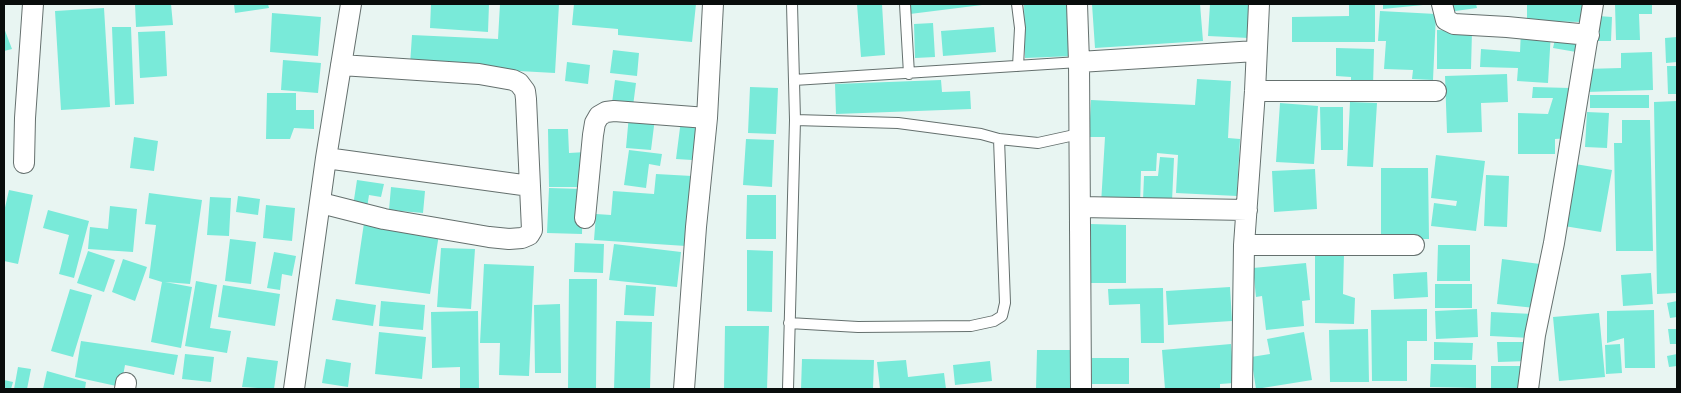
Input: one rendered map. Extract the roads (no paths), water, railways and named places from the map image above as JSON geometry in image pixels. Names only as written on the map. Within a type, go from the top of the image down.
[{"type":"street","points":[[24,163],[25,118],[33,4]]},
{"type":"street","points":[[295,389],[326,158],[351,4]]},
{"type":"street","points":[[684,389],[696,227],[707,118],[713,4]]},
{"type":"street","points":[[1077,4],[1081,389]]},
{"type":"street","points":[[1242,389],[1244,245],[1259,4]]},
{"type":"street","points":[[1442,4],[1446,20],[1454,24],[1589,35]]},
{"type":"street","points":[[1528,389],[1535,336],[1554,243],[1593,4]]},
{"type":"street","points":[[1079,62],[1256,51]]},
{"type":"street","points":[[320,203],[384,219],[509,239],[526,237],[532,230],[526,99],[525,91],[519,83],[513,80],[480,74],[341,65]]},
{"type":"street","points":[[1255,91],[1436,91]]},
{"type":"street","points":[[585,218],[593,135],[595,123],[600,116],[614,110],[707,118]]},
{"type":"street","points":[[326,158],[530,186]]},
{"type":"street","points":[[1080,207],[1247,210]]},
{"type":"street","points":[[1244,245],[1414,245]]},
{"type":"lane","points":[[788,389],[795,120],[792,4]]},
{"type":"lane","points":[[905,4],[909,74]]},
{"type":"lane","points":[[1017,4],[1020,28],[1018,66]]},
{"type":"lane","points":[[794,80],[1079,62]]},
{"type":"lane","points":[[795,120],[898,123],[981,134],[999,139],[1038,143],[1079,134]]},
{"type":"lane","points":[[789,323],[858,328],[971,326],[994,321],[1002,316],[1005,303],[999,139]]}]
